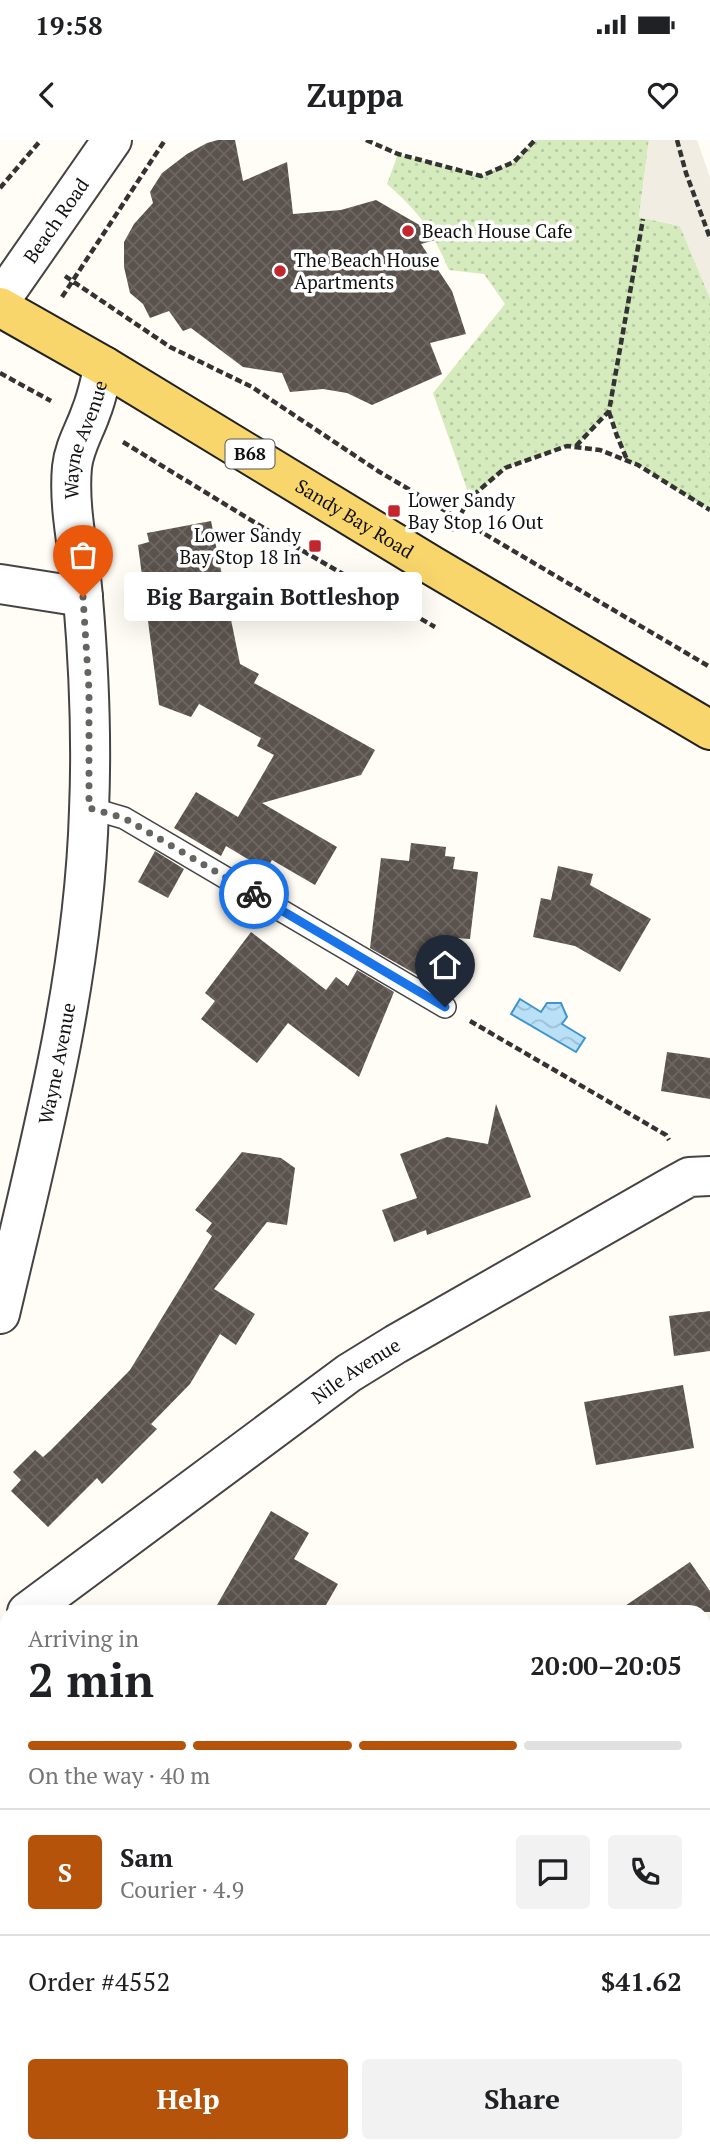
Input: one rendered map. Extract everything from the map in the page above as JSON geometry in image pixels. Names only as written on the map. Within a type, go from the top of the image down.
[{"type":"main road","name":"Sandy Bay Road","points":[[0,307],[104,366],[431,565],[710,730]]},
{"type":"street","name":"Beach Road","points":[[0,300],[112,140]]},
{"type":"street","name":"Wayne Avenue","points":[[0,1314],[46,1120],[72,989],[86,884],[89,690],[72,484],[73,464],[104,366]]},
{"type":"street","points":[[0,584],[83,597]]},
{"type":"street","name":"Nile Avenue","points":[[36,1605],[349,1373],[396,1344],[700,1177]]},
{"type":"lane","points":[[89,808],[124,818],[445,1007]]},
{"type":"path","points":[[0,188],[41,140]]},
{"type":"path","points":[[40,329],[165,140]]},
{"type":"path","points":[[366,140],[398,154],[481,176],[514,162],[535,140]]},
{"type":"path","points":[[677,140],[710,238]]},
{"type":"path","points":[[628,462],[609,411],[643,219]]},
{"type":"path","points":[[33,254],[170,347],[252,387],[378,471],[710,667]]},
{"type":"path","points":[[0,373],[88,421],[277,536],[435,627]]},
{"type":"path","points":[[576,447],[609,411]]},
{"type":"path","points":[[431,565],[470,498],[505,468],[566,446],[600,450],[638,465],[710,510]]},
{"type":"path","points":[[445,1007],[666,1135],[700,1177]]},
{"type":"green space","points":[[535,140],[649,140],[639,217],[680,226],[710,298],[710,510],[638,465],[628,462],[609,411],[576,447],[566,446],[505,468],[470,498],[433,393],[505,304],[484,274],[449,270],[424,223],[387,184],[398,154],[481,176],[514,162]]},
{"type":"shaded area","points":[[649,140],[697,140],[710,177],[710,298],[680,226],[639,217]]},
{"type":"water","points":[[520,999],[541,1012],[547,1003],[561,1003],[567,1017],[562,1024],[585,1038],[576,1052],[511,1014]]},
{"type":"building","name":"The Beach House Apartments","points":[[218,140],[235,140],[243,181],[287,162],[293,214],[341,210],[376,200],[442,238],[421,244],[452,291],[466,334],[430,343],[442,374],[372,405],[347,393],[323,389],[290,392],[282,373],[243,367],[191,328],[183,331],[169,311],[150,318],[143,304],[130,293],[124,267],[124,242],[134,224],[153,203],[150,192],[162,173],[187,154]]},
{"type":"building","points":[[211,521],[240,664],[259,674],[254,683],[375,750],[361,775],[262,803],[337,847],[315,885],[272,860],[266,870],[226,846],[221,856],[174,828],[196,792],[238,817],[274,755],[257,746],[261,738],[199,704],[191,717],[159,705],[138,545],[149,542],[147,533]]},
{"type":"building","points":[[411,843],[446,847],[445,856],[455,857],[453,869],[478,872],[470,939],[443,937],[419,976],[370,948],[381,858],[409,861]]},
{"type":"building","points":[[155,851],[184,869],[168,898],[138,882]]},
{"type":"building","points":[[558,866],[593,874],[590,885],[651,919],[620,972],[575,946],[533,937],[541,898],[551,900]]},
{"type":"building","points":[[251,932],[326,990],[336,977],[348,986],[357,970],[394,992],[359,1077],[288,1023],[257,1063],[201,1019],[215,1001],[205,993]]},
{"type":"building","points":[[667,1052],[710,1058],[710,1099],[661,1091]]},
{"type":"building","points":[[496,1104],[531,1197],[427,1235],[426,1230],[394,1242],[382,1210],[417,1198],[400,1154],[447,1137],[488,1144]]},
{"type":"building","points":[[242,1152],[281,1158],[295,1168],[287,1225],[267,1222],[214,1289],[255,1314],[236,1345],[220,1334],[190,1384],[151,1424],[157,1429],[102,1484],[97,1478],[48,1527],[11,1491],[21,1480],[13,1472],[35,1450],[43,1457],[130,1370],[212,1236],[206,1231],[212,1223],[195,1210]]},
{"type":"building","points":[[710,1311],[710,1351],[674,1356],[669,1316]]},
{"type":"building","points":[[683,1385],[694,1448],[596,1465],[584,1402]]},
{"type":"building","points":[[271,1511],[309,1533],[294,1559],[338,1584],[326,1605],[217,1605]]},
{"type":"building","points":[[690,1562],[710,1591],[710,1605],[626,1605]]},
{"type":"way so far","points":[[83,597],[89,690],[89,808],[124,818],[254,894]]},
{"type":"place","name":"Beach House Cafe","points":[[408,231]]},
{"type":"place","name":"The Beach House Apartments","points":[[280,271]]},
{"type":"place","name":"Lower Sandy Bay Stop 16 Out","points":[[394,511]]},
{"type":"place","name":"Lower Sandy Bay Stop 18 In","points":[[315,546]]},
{"type":"place","name":"Big Bargain Bottleshop","points":[[83,597]]},
{"type":"route","points":[[254,894],[445,1007]]}]
